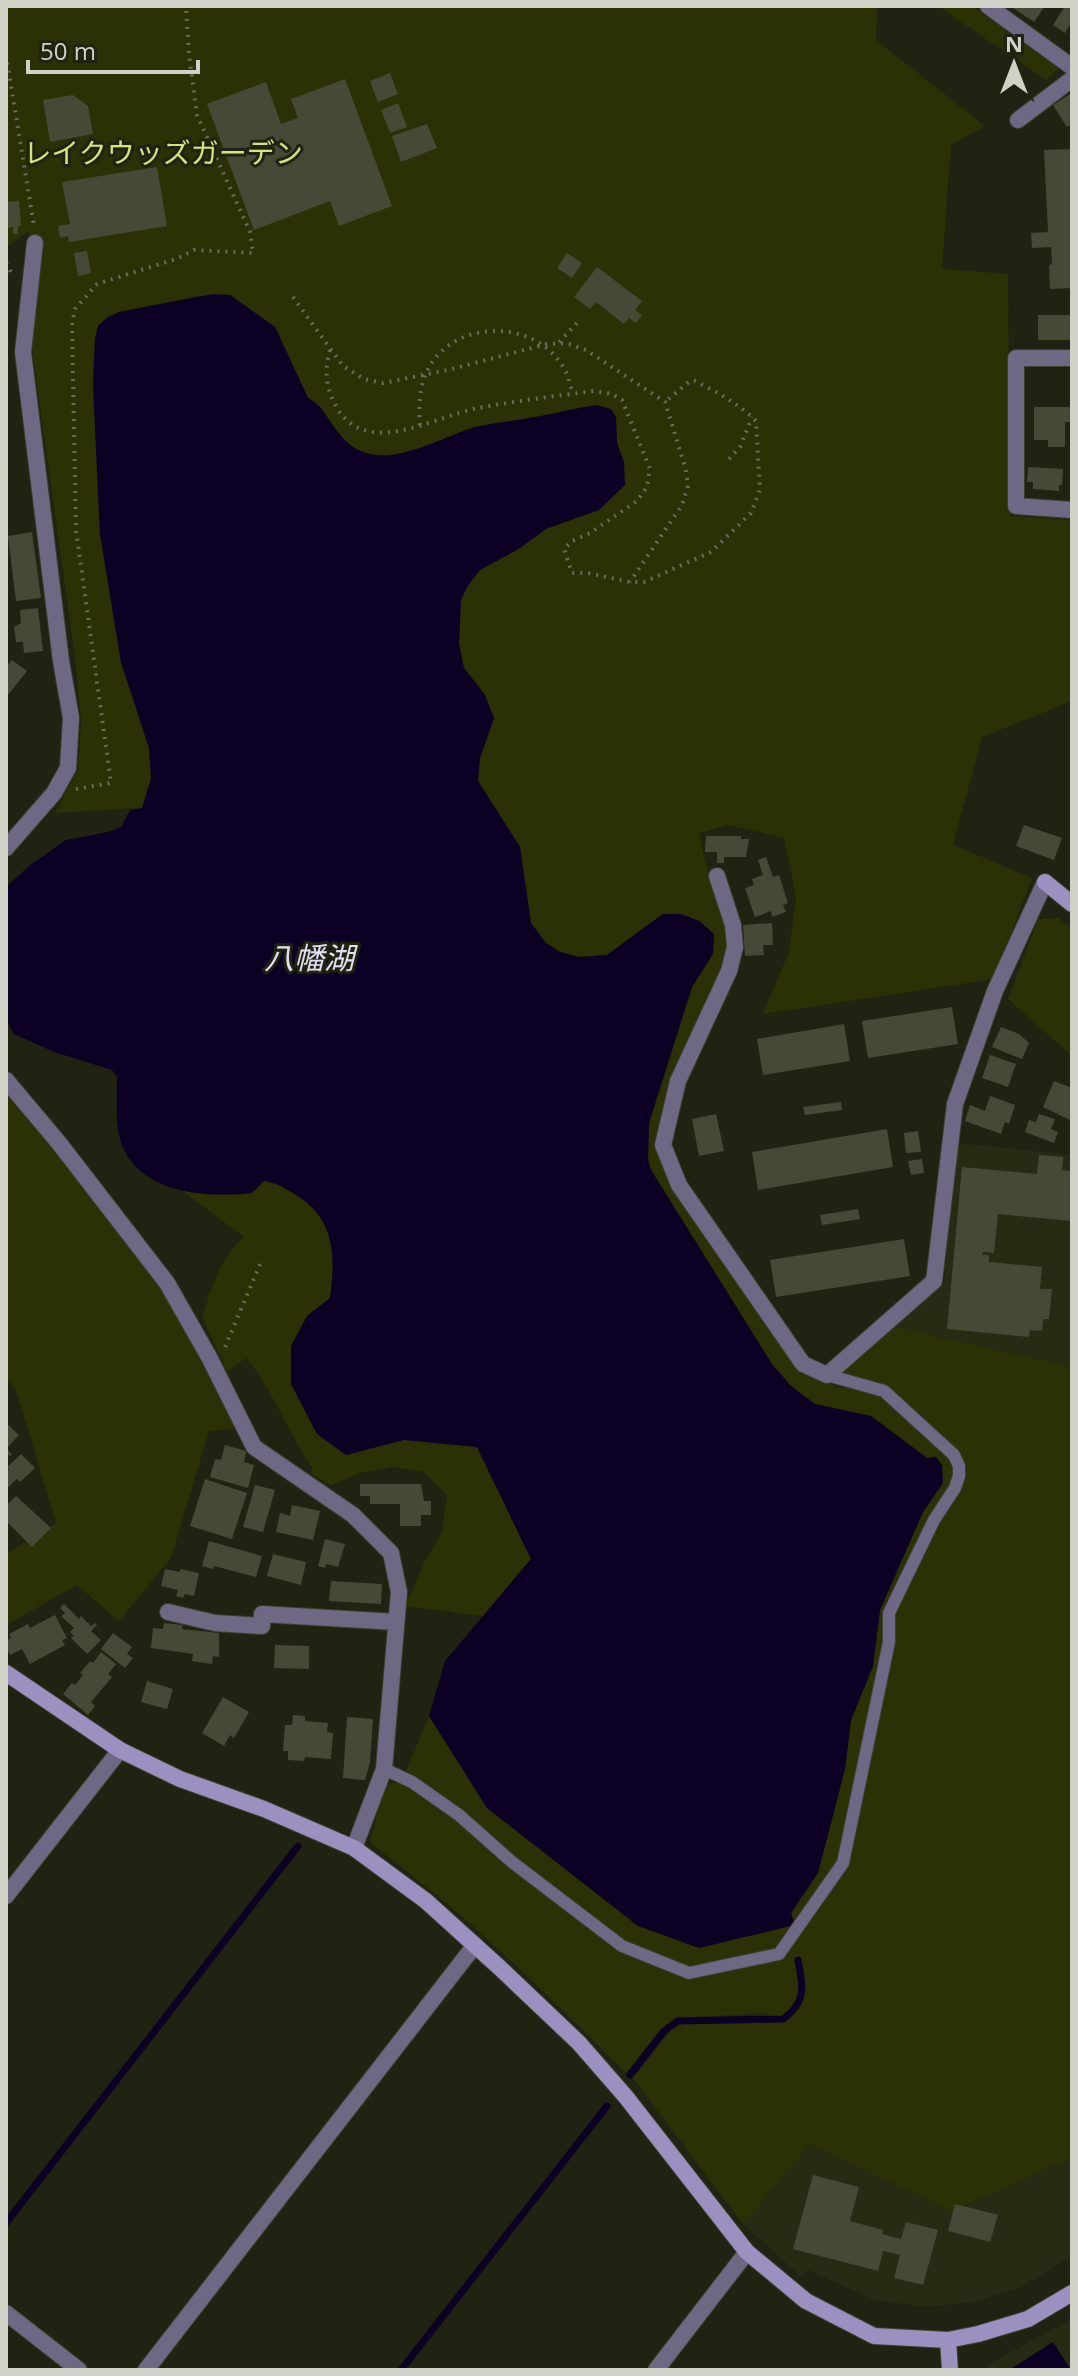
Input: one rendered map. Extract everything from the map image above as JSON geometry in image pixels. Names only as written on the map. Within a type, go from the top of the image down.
[{"type":"main road","points":[[1045,882],[1072,904]]},
{"type":"main road","points":[[6,1673],[120,1750],[180,1779],[264,1809],[354,1848],[426,1901],[579,2043],[626,2097],[747,2252],[806,2301],[874,2336],[948,2340],[1028,2319],[1072,2293]]},
{"type":"main road","points":[[948,2340],[950,2370]]},
{"type":"street","points":[[988,6],[1072,67]]},
{"type":"street","points":[[1018,120],[1072,79]]},
{"type":"street","points":[[6,848],[54,793],[68,768],[71,718],[61,661],[23,352],[35,243]]},
{"type":"street","points":[[1072,358],[1016,358],[1016,506],[1072,510]]},
{"type":"street","points":[[717,876],[733,925],[735,947],[729,971],[678,1081],[663,1145],[679,1185],[803,1364],[827,1375],[934,1281],[955,1104],[995,991],[1045,882]]},
{"type":"street","points":[[6,1080],[167,1283],[254,1447],[353,1515],[391,1553],[399,1592],[384,1769],[354,1848]]},
{"type":"street","points":[[168,1612],[215,1623],[262,1626],[262,1614],[396,1622]]},
{"type":"street","points":[[6,1896],[120,1750]]},
{"type":"street","points":[[146,2370],[475,1945]]},
{"type":"street","points":[[656,2370],[747,2252]]},
{"type":"street","points":[[6,2313],[79,2370]]},
{"type":"lane","points":[[384,1769],[412,1782],[459,1815],[512,1862],[622,1946],[689,1973],[779,1954],[843,1863],[889,1642],[889,1613],[959,1476],[954,1455],[884,1391],[827,1375]]},
{"type":"path","points":[[54,793],[111,783],[76,530],[72,325],[75,309],[97,284],[176,259],[194,250],[253,253],[250,232],[197,115],[186,6]]},
{"type":"path","points":[[6,55],[35,243]]},
{"type":"path","points":[[293,297],[343,366],[364,379],[383,383],[543,345],[566,343],[586,350],[665,402],[688,486],[682,505],[630,582]]},
{"type":"path","points":[[557,344],[578,322]]},
{"type":"path","points":[[420,425],[423,381],[434,360],[446,347],[470,334],[484,331],[526,335],[543,345],[561,363],[573,394]]},
{"type":"path","points":[[330,350],[325,366],[326,382],[333,401],[346,422],[376,433],[394,432],[475,409],[594,391],[612,394],[622,400],[650,469],[647,487],[637,501],[564,549],[572,573],[644,582],[711,552],[751,513],[760,489],[756,421],[729,399],[695,381],[690,381],[665,402]]},
{"type":"path","points":[[729,459],[740,447],[752,417]]},
{"type":"path","points":[[219,1377],[226,1346],[261,1262]]},
{"type":"shaded area","points":[[957,1143],[1072,1155],[1072,1367],[895,1327],[944,1283]]},
{"type":"shaded area","points":[[810,2144],[951,2211],[1072,2158],[1072,2256],[1021,2287],[972,2302],[926,2307],[875,2300],[808,2270],[800,2276],[743,2224]]},
{"type":"shaded area","points":[[1072,2319],[1072,2370],[984,2370],[989,2364]]},
{"type":"green space","name":"レイクウッズガーデン","points":[[6,6],[877,6],[876,40],[985,126],[951,145],[942,269],[1008,274],[1010,516],[1072,520],[1072,701],[982,737],[953,845],[1032,878],[994,979],[763,1014],[789,952],[796,897],[784,838],[728,825],[699,833],[724,919],[728,947],[657,1141],[795,1366],[837,1388],[852,1387],[842,1369],[895,1327],[1072,1367],[1072,2158],[951,2211],[810,2144],[743,2224],[633,2078],[672,2029],[681,2024],[766,2021],[769,2013],[675,2018],[660,2030],[626,2073],[471,1924],[370,1843],[383,1790],[391,1783],[406,1783],[618,1950],[688,1978],[785,1957],[794,1927],[774,1949],[690,1968],[625,1943],[519,1861],[437,1791],[405,1774],[429,1716],[487,1808],[795,1925],[791,1913],[818,1872],[845,1769],[851,1720],[873,1666],[880,1610],[923,1512],[943,1483],[936,1457],[927,1458],[871,1416],[814,1404],[791,1386],[772,1364],[651,1170],[648,1159],[649,1123],[692,987],[713,954],[714,934],[699,921],[681,914],[663,914],[607,955],[579,957],[560,952],[545,943],[531,923],[520,847],[478,781],[480,758],[494,718],[485,695],[464,668],[459,644],[461,600],[480,570],[517,550],[546,529],[624,462],[617,443],[616,417],[596,405],[475,427],[405,452],[376,455],[363,452],[345,441],[315,402],[308,398],[275,327],[230,295],[197,296],[108,317],[98,326],[95,339],[93,385],[100,534],[121,662],[149,748],[151,779],[142,808],[55,813],[78,770],[81,722],[76,665],[31,341],[37,310],[29,230],[6,248]]},
{"type":"green space","points":[[938,6],[972,6],[1060,68],[1046,80]]},
{"type":"green space","points":[[1058,918],[1072,928],[1072,1056],[1008,999],[1038,919]]},
{"type":"green space","points":[[6,1091],[89,1192],[166,1298],[211,1373],[235,1429],[209,1431],[171,1558],[119,1621],[77,1585],[6,1625],[6,1554],[56,1523],[16,1390],[6,1379]]},
{"type":"green space","points":[[264,1181],[283,1187],[307,1203],[325,1225],[330,1238],[333,1267],[330,1298],[307,1316],[346,1455],[404,1440],[477,1447],[531,1559],[483,1616],[405,1606],[442,1532],[447,1495],[424,1472],[394,1467],[363,1472],[331,1485],[312,1474],[312,1468],[273,1398],[246,1358],[227,1372],[202,1317],[223,1263],[244,1237],[181,1190],[213,1195]]},
{"type":"water","name":"八幡湖","points":[[213,294],[230,295],[275,327],[308,398],[321,409],[345,440],[363,452],[390,455],[405,452],[475,427],[596,405],[611,409],[616,417],[617,443],[624,462],[625,485],[599,510],[546,529],[517,550],[480,570],[461,600],[459,644],[464,668],[485,695],[494,718],[480,758],[478,781],[520,847],[531,923],[546,943],[560,952],[579,957],[607,955],[663,914],[681,914],[699,921],[714,934],[713,954],[692,987],[649,1123],[648,1159],[651,1170],[772,1364],[791,1386],[815,1404],[871,1416],[927,1458],[936,1457],[942,1465],[943,1483],[923,1512],[880,1610],[873,1666],[851,1720],[845,1769],[818,1873],[791,1913],[795,1925],[699,1948],[638,1926],[487,1808],[429,1716],[445,1661],[531,1559],[477,1447],[404,1440],[346,1455],[317,1434],[291,1384],[291,1346],[307,1316],[330,1298],[333,1267],[330,1238],[317,1213],[293,1193],[264,1181],[252,1193],[233,1194],[194,1193],[156,1182],[128,1157],[120,1139],[117,1077],[112,1070],[54,1052],[14,1034],[6,1019],[6,887],[66,840],[121,827],[130,810],[142,808],[151,779],[149,748],[121,662],[100,534],[93,384],[98,326],[119,312]]},
{"type":"water","points":[[1053,2342],[1071,2370],[1009,2370]]},
{"type":"building","points":[[1010,6],[1045,6],[1034,22]]},
{"type":"building","points":[[1065,6],[1072,6],[1072,21],[1065,33],[1053,25]]},
{"type":"building","points":[[390,73],[398,94],[378,102],[370,81]]},
{"type":"building","points":[[345,79],[392,206],[339,226],[330,201],[254,230],[207,104],[266,82],[281,124],[298,118],[291,99]]},
{"type":"building","points":[[1072,93],[1072,124],[1067,127],[1053,105]]},
{"type":"building","points":[[73,95],[88,106],[93,134],[50,142],[43,100]]},
{"type":"building","points":[[398,103],[407,127],[390,133],[381,110]]},
{"type":"building","points":[[427,124],[437,148],[401,162],[392,136]]},
{"type":"building","points":[[1072,149],[1072,288],[1050,289],[1051,247],[1032,248],[1031,233],[1048,232],[1044,150]]},
{"type":"building","points":[[157,167],[167,226],[69,242],[68,236],[60,238],[58,226],[70,224],[62,182]]},
{"type":"building","points":[[19,201],[21,226],[18,226],[18,234],[13,234],[13,227],[7,228],[6,202]]},
{"type":"building","points":[[87,251],[91,273],[78,276],[74,253]]},
{"type":"building","points":[[567,253],[582,263],[572,278],[557,268]]},
{"type":"building","points":[[597,267],[642,301],[635,310],[642,315],[636,323],[629,318],[624,324],[596,302],[590,309],[574,297]]},
{"type":"building","points":[[1038,315],[1071,315],[1071,340],[1038,340]]},
{"type":"building","points":[[1034,407],[1072,407],[1072,422],[1065,422],[1065,447],[1048,447],[1048,440],[1034,440]]},
{"type":"building","points":[[1028,467],[1063,469],[1059,491],[1033,489],[1033,482],[1027,482]]},
{"type":"building","points":[[32,532],[41,598],[16,601],[8,536]]},
{"type":"building","points":[[38,608],[43,651],[24,653],[23,642],[16,642],[14,627],[21,623],[20,610]]},
{"type":"building","points":[[12,660],[27,671],[8,695],[6,667]]},
{"type":"building","points":[[1024,825],[1062,838],[1054,860],[1016,846]]},
{"type":"building","points":[[706,836],[741,836],[741,839],[749,839],[746,857],[724,857],[724,863],[717,863],[717,852],[705,852]]},
{"type":"building","points":[[766,857],[773,877],[779,875],[788,903],[783,905],[786,912],[772,917],[771,911],[755,917],[745,888],[754,885],[752,879],[763,875],[758,860]]},
{"type":"building","points":[[772,923],[773,945],[763,945],[764,955],[745,956],[743,925]]},
{"type":"building","points":[[952,1007],[958,1044],[868,1058],[862,1021]]},
{"type":"building","points":[[844,1024],[850,1061],[763,1075],[757,1039]]},
{"type":"building","points":[[1001,1027],[1019,1034],[1029,1043],[1022,1059],[992,1047]]},
{"type":"building","points":[[990,1055],[1016,1064],[1008,1087],[982,1078]]},
{"type":"building","points":[[1054,1081],[1072,1088],[1072,1121],[1043,1107]]},
{"type":"building","points":[[990,1096],[1015,1105],[1009,1124],[1005,1122],[1001,1134],[965,1121],[970,1105],[985,1111]]},
{"type":"building","points":[[841,1102],[842,1110],[805,1115],[803,1107]]},
{"type":"building","points":[[716,1114],[724,1151],[699,1156],[692,1119]]},
{"type":"building","points":[[1039,1114],[1055,1119],[1051,1129],[1058,1132],[1054,1143],[1025,1132],[1029,1120],[1036,1122]]},
{"type":"building","points":[[887,1129],[893,1167],[758,1190],[752,1152]]},
{"type":"building","points":[[918,1131],[921,1152],[906,1153],[904,1133]]},
{"type":"building","points":[[1039,1155],[1063,1157],[1062,1170],[1072,1171],[1072,1221],[998,1214],[994,1253],[983,1252],[982,1255],[989,1255],[989,1262],[1042,1267],[1040,1289],[1052,1289],[1049,1319],[1043,1319],[1042,1331],[1030,1330],[1029,1337],[947,1329],[962,1167],[1037,1174]]},
{"type":"building","points":[[922,1159],[924,1173],[911,1175],[908,1161]]},
{"type":"building","points":[[858,1209],[860,1219],[822,1225],[820,1215]]},
{"type":"building","points":[[904,1239],[910,1276],[776,1297],[770,1260]]},
{"type":"building","points":[[6,1423],[19,1435],[6,1449]]},
{"type":"building","points":[[225,1445],[246,1451],[244,1462],[254,1465],[248,1488],[210,1477],[215,1459],[221,1460]]},
{"type":"building","points":[[21,1454],[35,1468],[20,1482],[17,1479],[6,1489],[7,1467]]},
{"type":"building","points":[[205,1479],[247,1493],[232,1539],[190,1526]]},
{"type":"building","points":[[360,1484],[421,1484],[424,1501],[431,1501],[431,1515],[421,1515],[421,1526],[400,1526],[400,1504],[370,1504],[370,1496],[360,1496]]},
{"type":"building","points":[[255,1485],[275,1490],[263,1532],[243,1527]]},
{"type":"building","points":[[16,1496],[51,1528],[32,1547],[6,1521],[6,1506]]},
{"type":"building","points":[[292,1505],[320,1511],[313,1540],[276,1532],[280,1513],[290,1516]]},
{"type":"building","points":[[325,1539],[345,1544],[338,1567],[318,1566]]},
{"type":"building","points":[[209,1541],[262,1556],[256,1577],[202,1566]]},
{"type":"building","points":[[273,1554],[306,1562],[301,1585],[267,1576]]},
{"type":"building","points":[[165,1569],[199,1573],[194,1596],[176,1596],[178,1590],[161,1586]]},
{"type":"building","points":[[331,1581],[382,1584],[381,1604],[329,1601]]},
{"type":"building","points":[[64,1604],[79,1619],[81,1616],[91,1626],[97,1625],[91,1631],[101,1640],[87,1654],[71,1638],[74,1636],[70,1632],[74,1628],[61,1616],[65,1613],[60,1608]]},
{"type":"building","points":[[55,1615],[67,1638],[62,1640],[65,1645],[30,1664],[22,1649],[10,1655],[6,1647],[6,1641],[11,1638],[9,1634],[28,1624],[30,1628]]},
{"type":"building","points":[[164,1623],[183,1625],[182,1629],[219,1633],[219,1657],[213,1656],[212,1664],[192,1661],[193,1654],[151,1648],[153,1628],[163,1629]]},
{"type":"building","points":[[113,1633],[132,1647],[127,1654],[133,1658],[125,1668],[101,1649]]},
{"type":"building","points":[[275,1645],[309,1646],[309,1669],[274,1668]]},
{"type":"building","points":[[101,1652],[116,1664],[108,1674],[112,1677],[91,1702],[95,1706],[88,1715],[63,1694],[72,1683],[75,1685],[83,1675],[80,1673]]},
{"type":"building","points":[[147,1681],[173,1689],[167,1709],[141,1702]]},
{"type":"building","points":[[223,1697],[249,1712],[234,1738],[230,1735],[224,1746],[202,1733]]},
{"type":"building","points":[[293,1715],[305,1716],[305,1721],[328,1723],[327,1732],[333,1733],[331,1759],[305,1757],[304,1761],[288,1760],[288,1751],[283,1751],[285,1725],[292,1725]]},
{"type":"building","points":[[347,1717],[373,1719],[370,1762],[365,1780],[343,1778]]},
{"type":"building","points":[[813,2175],[859,2187],[850,2221],[883,2230],[882,2234],[901,2239],[906,2222],[938,2230],[923,2285],[894,2278],[900,2255],[883,2251],[878,2271],[793,2249]]},
{"type":"building","points":[[955,2204],[998,2215],[990,2242],[948,2231]]},
{"type":"waterway","points":[[6,2223],[298,1846]]},
{"type":"waterway","points":[[630,2075],[664,2031],[678,2021],[783,2019],[800,2000],[798,1960]]},
{"type":"waterway","points":[[401,2370],[607,2106]]}]
